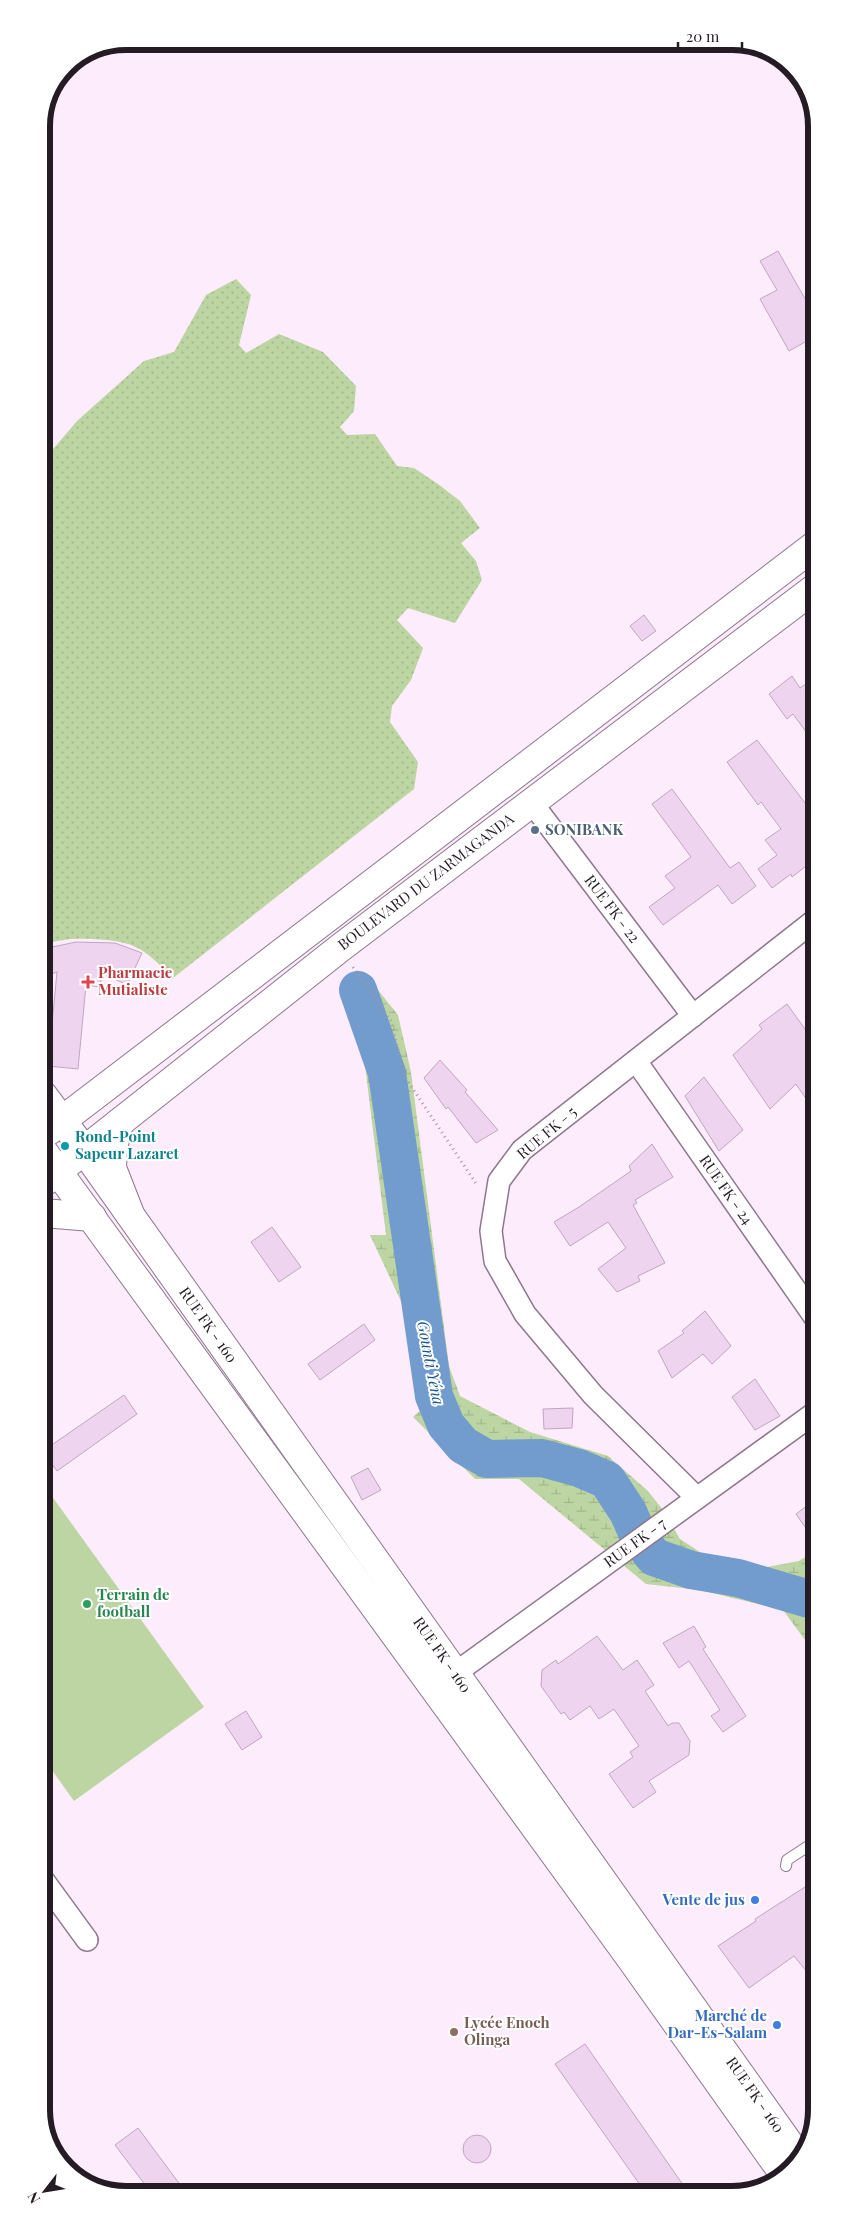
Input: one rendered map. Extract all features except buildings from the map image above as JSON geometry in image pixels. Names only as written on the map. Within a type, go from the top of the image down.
[{"type":"main road","name":"BOULEVARD DU ZARMAGANDA","points":[[52,1128],[808,551]]},
{"type":"main road","name":"BOULEVARD DU ZARMAGANDA","points":[[50,1167],[84,1150],[340,948],[808,593]]},
{"type":"main road","points":[[655,667],[675,695]]},
{"type":"main road","points":[[119,1122],[111,1160],[115,1179],[130,1214]]},
{"type":"main road","name":"RUE FK - 160","points":[[52,1128],[84,1150],[130,1214],[444,1681]]},
{"type":"main road","name":"RUE FK - 160","points":[[50,1170],[92,1217],[444,1681],[640,1952],[794,2153]]},
{"type":"main road","points":[[50,1214],[92,1217]]},
{"type":"main road","name":"RUE FK - 160","points":[[640,1952],[780,2168]]},
{"type":"street","name":"RUE FK - 22","points":[[532,803],[693,1016]]},
{"type":"street","name":"RUE FK - 5","points":[[697,1498],[593,1395],[525,1314],[496,1261],[491,1231],[498,1181],[522,1150],[808,926]]},
{"type":"street","name":"RUE FK - 24","points":[[636,1061],[808,1308]]},
{"type":"street","name":"RUE FK - 7","points":[[444,1681],[808,1418]]},
{"type":"street","points":[[50,1889],[87,1940]]},
{"type":"lane","points":[[786,1866],[787,1860],[808,1846]]},
{"type":"path","points":[[340,948],[391,1021],[405,1077],[493,1210]]},
{"type":"green space","points":[[236,279],[251,295],[239,345],[246,353],[279,334],[323,352],[356,386],[354,411],[340,427],[347,435],[375,434],[397,466],[414,468],[460,501],[480,528],[461,543],[476,561],[482,580],[455,623],[408,608],[397,620],[423,648],[411,680],[392,706],[390,722],[418,762],[414,789],[173,978],[146,953],[129,944],[92,939],[73,939],[50,943],[50,453],[77,421],[144,361],[174,352],[206,295]]},
{"type":"green space","points":[[370,980],[398,1015],[411,1072],[449,1366],[460,1396],[530,1432],[608,1456],[648,1491],[663,1510],[680,1539],[706,1556],[747,1571],[799,1561],[808,1555],[808,1644],[783,1610],[700,1590],[646,1584],[519,1479],[475,1479],[413,1417],[443,1391],[370,1235],[386,1235],[360,1025],[358,990]]},
{"type":"green space","name":"Terrain de football","points":[[50,1496],[204,1707],[74,1801],[50,1767]]},
{"type":"waterway","name":"Gounti Yéna","points":[[358,990],[387,1073],[434,1396],[446,1425],[463,1445],[487,1459],[542,1458],[579,1468],[607,1480],[628,1512],[640,1539],[654,1557],[691,1570],[738,1578],[808,1599]]},
{"type":"place","name":"SONIBANK","points":[[535,830]]},
{"type":"place","name":"Pharmacie Mutialiste","points":[[88,982]]},
{"type":"place","name":"Rond-Point Sapeur Lazaret","points":[[65,1146]]},
{"type":"place","name":"Terrain de football","points":[[87,1604]]},
{"type":"place","name":"Vente de jus","points":[[755,1900]]},
{"type":"place","name":"Marché de Dar-Es-Salam","points":[[777,2025]]},
{"type":"place","name":"Lycée Enoch Olinga","points":[[454,2032]]}]
